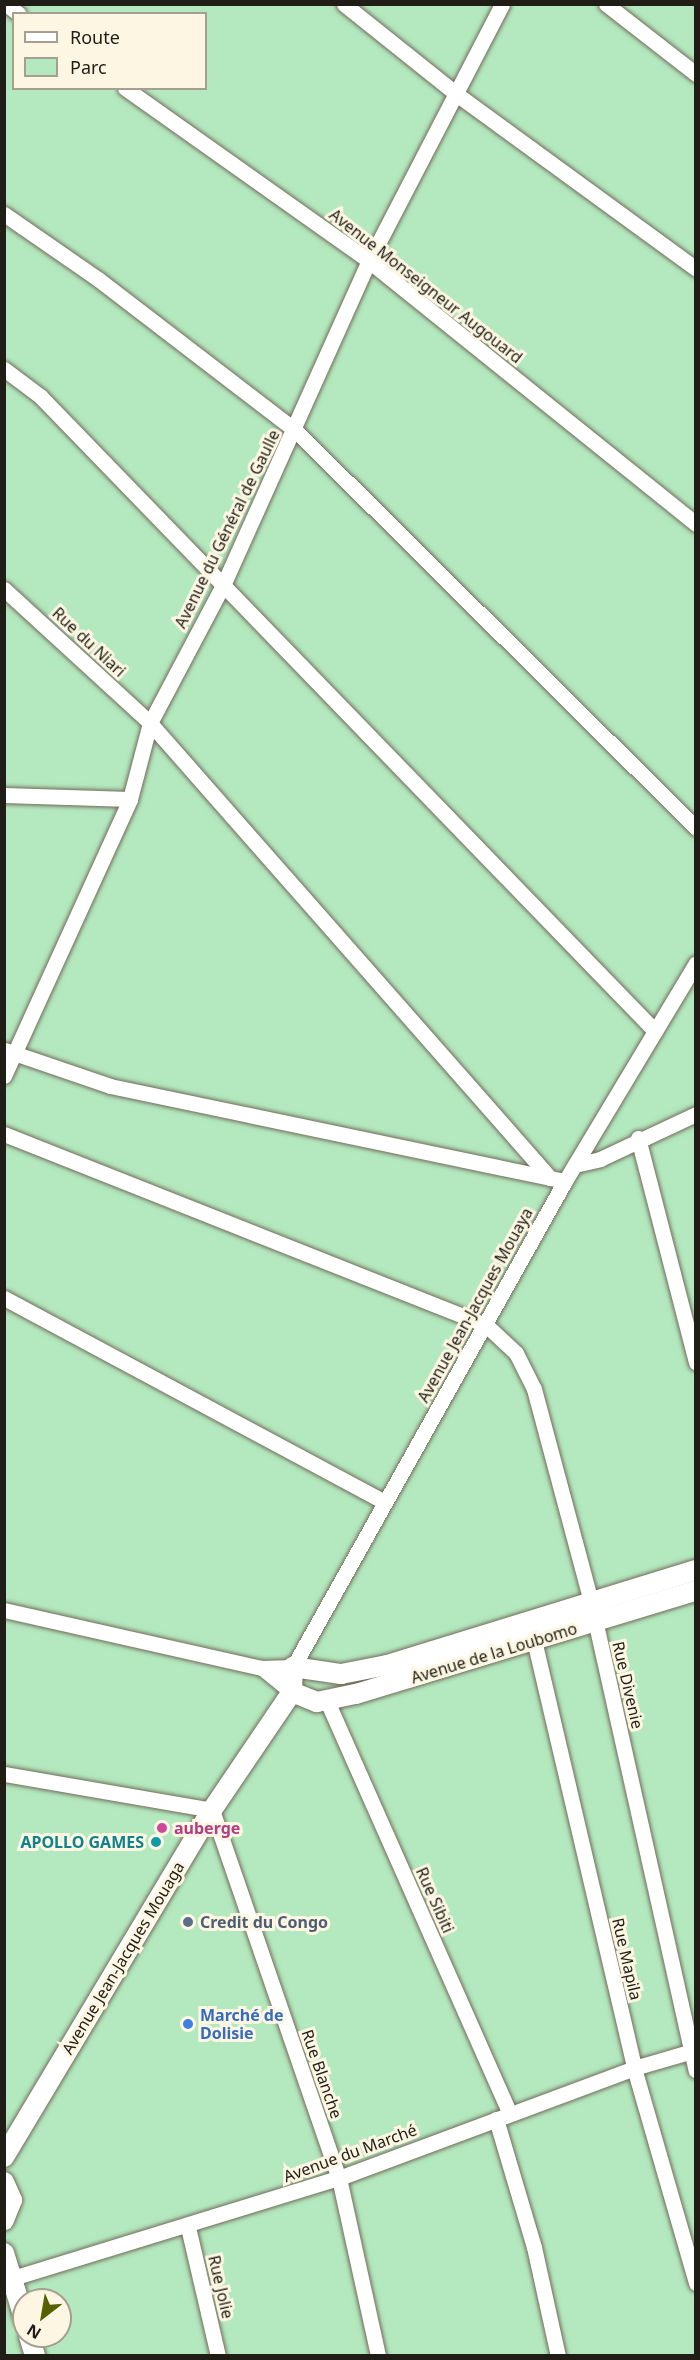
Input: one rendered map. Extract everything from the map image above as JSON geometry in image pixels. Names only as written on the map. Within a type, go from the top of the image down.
[{"type":"street","points":[[344,4],[455,93],[692,261]]},
{"type":"street","name":"Avenue du Général de Gaulle","points":[[4,1076],[9,1051],[130,799],[150,723],[224,583],[258,503],[295,430],[369,261],[501,4]]},
{"type":"street","points":[[606,4],[696,74]]},
{"type":"street","name":"Avenue Monseigneur Augouard","points":[[128,90],[369,261],[696,524]]},
{"type":"street","points":[[4,214],[98,279],[295,430],[696,828]]},
{"type":"street","points":[[4,369],[40,396],[224,583],[656,1031]]},
{"type":"street","name":"Rue du Niari","points":[[4,588],[150,723],[557,1180]]},
{"type":"street","points":[[4,795],[130,799]]},
{"type":"street","name":"Avenue Jean-Jacques Mouaya","points":[[293,1667],[384,1502],[486,1326],[557,1180],[576,1165],[696,963]]},
{"type":"street","points":[[9,1051],[110,1086],[557,1180]]},
{"type":"street","points":[[576,1165],[600,1159],[638,1137],[696,1114]]},
{"type":"street","points":[[4,1134],[486,1326]]},
{"type":"street","points":[[638,1137],[696,1363]]},
{"type":"street","points":[[4,1298],[384,1502]]},
{"type":"street","name":"Rue Divenie","points":[[486,1326],[516,1353],[534,1389],[591,1602],[696,2070]]},
{"type":"street","name":"Avenue de la Loubomo","points":[[293,1667],[341,1674],[387,1665],[696,1570]]},
{"type":"street","name":"Avenue de la Loubomo","points":[[292,1692],[306,1700],[327,1701],[696,1591]]},
{"type":"street","points":[[4,1610],[262,1668],[293,1667],[292,1692]]},
{"type":"street","name":"Rue Mapila","points":[[534,1640],[634,2068],[696,2283]]},
{"type":"street","points":[[262,1668],[292,1692]]},
{"type":"street","name":"Avenue Jean-Jacques Mouaga","points":[[4,2157],[212,1810],[292,1692]]},
{"type":"street","name":"Rue Sibiti","points":[[327,1701],[503,2116],[558,2355]]},
{"type":"street","points":[[4,1774],[212,1810]]},
{"type":"street","name":"Rue Blanche","points":[[212,1810],[339,2178],[378,2355]]},
{"type":"street","name":"Avenue du Marché","points":[[13,2278],[188,2227],[339,2178],[634,2068],[693,2051]]},
{"type":"street","points":[[4,2182],[12,2200],[4,2220]]},
{"type":"street","name":"Rue Jolie","points":[[188,2227],[218,2355]]},
{"type":"street","points":[[4,2253],[16,2288]]},
{"type":"green space","points":[[5,5],[695,5],[695,2355],[5,2355]]},
{"type":"place","name":"auberge","points":[[162,1828]]},
{"type":"place","name":"APOLLO GAMES","points":[[156,1842]]},
{"type":"place","name":"Credit du Congo","points":[[188,1922]]},
{"type":"place","name":"Marché de Dolisie","points":[[188,2024]]}]
